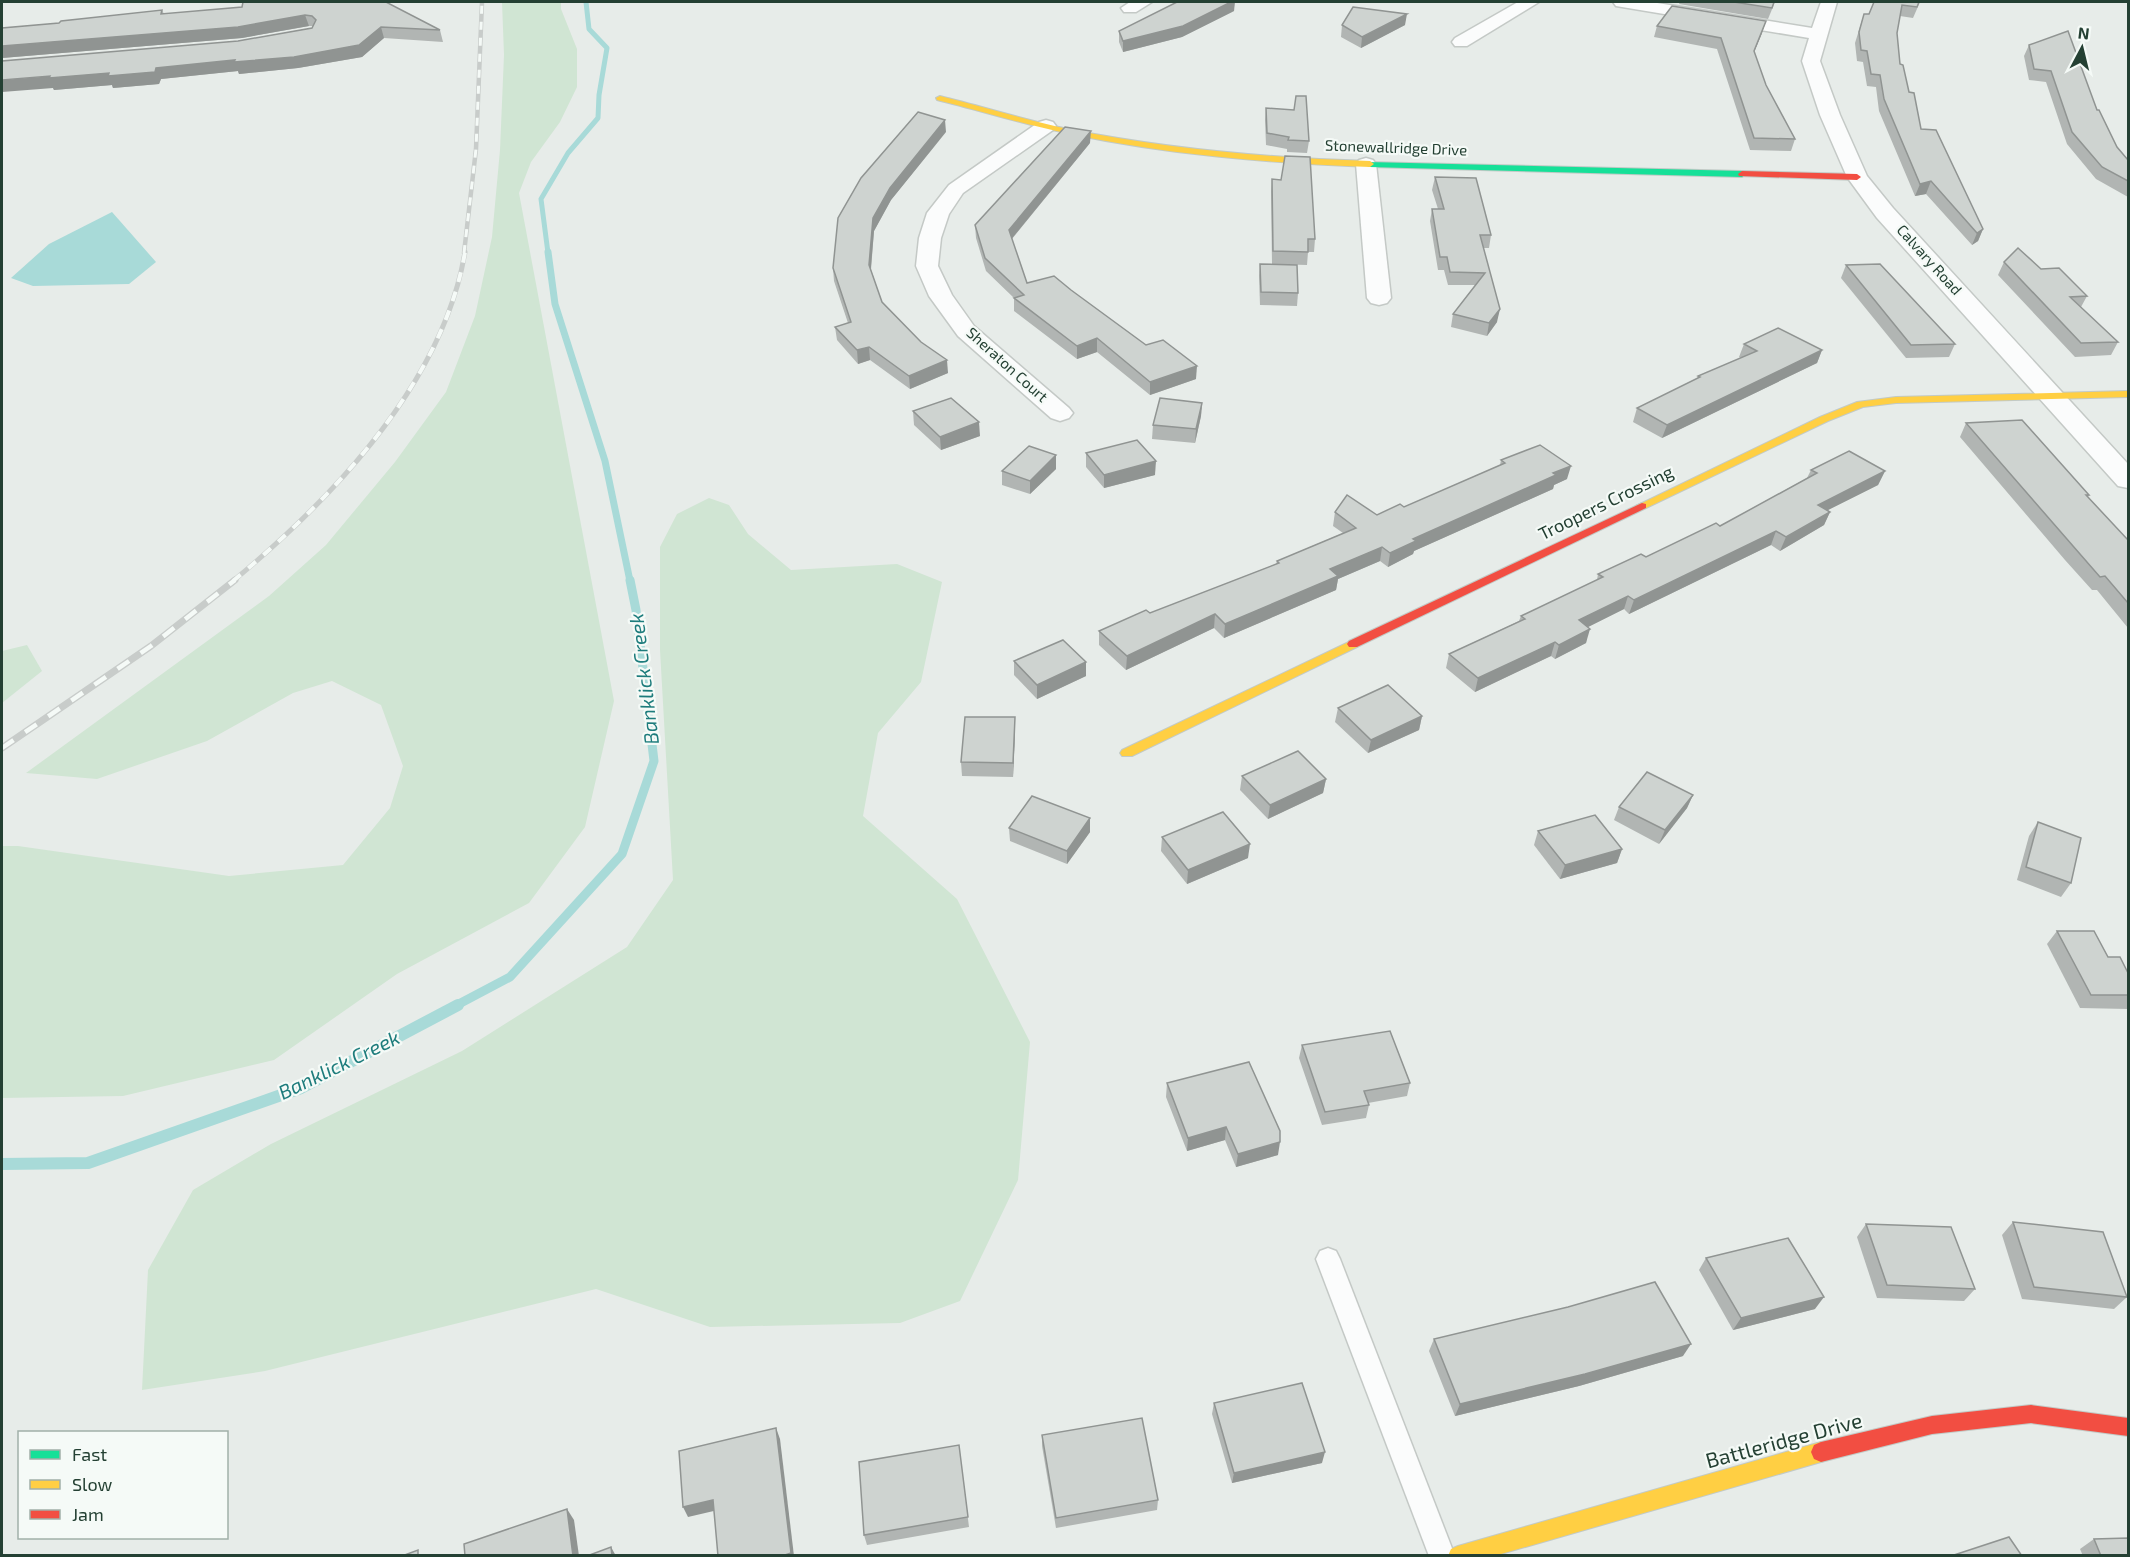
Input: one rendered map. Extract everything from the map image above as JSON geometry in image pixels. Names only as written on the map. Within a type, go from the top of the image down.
[{"type":"street","points":[[1461,42],[1530,2]]},
{"type":"street","points":[[1622,2],[1818,34]]},
{"type":"street","name":"Calvary Road","points":[[1829,2],[1811,61],[1834,124],[1857,177],[1885,213],[2128,480]]},
{"type":"street","name":"Stonewallridge Drive","points":[[940,98],[1046,126],[1188,152],[1238,158],[1366,164],[1857,177]]},
{"type":"street","name":"Sheraton Court","points":[[1046,126],[956,189],[938,213],[930,238],[927,266],[941,296],[966,331],[1060,413]]},
{"type":"street","points":[[1366,164],[1379,298]]},
{"type":"street","name":"Troopers Crossing","points":[[1127,753],[1833,415],[1861,404],[1896,400],[2128,394]]},
{"type":"street","name":"Battleridge Drive","points":[[1458,1556],[1848,1444],[1932,1425],[2031,1414],[2128,1427]]},
{"type":"lane","points":[[1328,1259],[1443,1556]]},
{"type":"green space","points":[[502,2],[561,2],[561,9],[577,49],[577,87],[560,122],[531,162],[519,193],[614,701],[585,827],[529,903],[397,974],[274,1060],[123,1096],[2,1098],[2,846],[18,846],[229,876],[343,865],[390,808],[403,766],[381,705],[332,681],[293,693],[207,741],[97,779],[26,773],[269,596],[326,545],[395,462],[446,392],[475,316],[492,237],[500,150],[504,55]]},
{"type":"green space","points":[[709,498],[729,505],[748,534],[791,570],[897,564],[942,582],[921,682],[878,733],[863,816],[957,899],[1030,1042],[1018,1180],[960,1301],[900,1323],[710,1327],[596,1289],[265,1371],[142,1390],[148,1270],[193,1190],[271,1144],[462,1051],[627,947],[673,880],[660,650],[660,547],[677,514]]},
{"type":"green space","points":[[27,645],[42,671],[2,703],[2,651]]},
{"type":"water","points":[[112,212],[156,262],[129,284],[33,286],[11,278],[49,244]]},
{"type":"building","points":[[243,2],[386,2],[440,30],[381,27],[359,45],[294,57],[156,68],[155,72],[108,76],[109,73],[2,80],[2,61],[238,41],[312,28],[316,20],[312,16],[305,15],[238,27],[2,46],[2,28],[162,10],[161,14],[242,7]]},
{"type":"building","points":[[1177,2],[1231,2],[1183,26],[1123,41],[1119,31]]},
{"type":"building","points":[[1734,2],[1774,2],[1772,8]]},
{"type":"building","points":[[1874,2],[1919,2],[1917,7],[1902,5],[1897,33],[1900,64],[1903,65],[1909,92],[1914,93],[1921,129],[1936,130],[1983,229],[1977,233],[1931,181],[1920,184],[1884,99],[1880,75],[1871,74],[1867,51],[1861,50],[1859,32],[1864,14],[1869,14]]},
{"type":"building","points":[[1672,6],[1766,21],[1754,51],[1766,85],[1795,139],[1754,138],[1721,38],[1657,26]]},
{"type":"building","points":[[1353,7],[1407,14],[1362,37],[1342,25]]},
{"type":"building","points":[[2068,31],[2097,110],[2117,147],[2128,160],[2128,181],[2102,167],[2072,132],[2051,71],[2034,69],[2029,45]]},
{"type":"building","points":[[1296,96],[1306,96],[1309,141],[1288,140],[1289,137],[1267,133],[1266,108],[1294,110]]},
{"type":"building","points":[[918,112],[945,120],[890,188],[873,218],[869,265],[882,302],[921,342],[947,360],[909,376],[869,347],[857,350],[835,327],[851,322],[833,268],[838,218],[861,178]]},
{"type":"building","points":[[1065,127],[1091,131],[1009,230],[1027,283],[1054,276],[1146,345],[1163,340],[1197,366],[1150,382],[1097,338],[1077,346],[1014,298],[1024,295],[985,258],[975,225]]},
{"type":"building","points":[[1285,156],[1310,157],[1315,239],[1308,239],[1308,252],[1273,251],[1272,179],[1281,180]]},
{"type":"building","points":[[1435,177],[1476,178],[1491,235],[1480,235],[1500,309],[1489,323],[1453,314],[1485,273],[1450,272],[1447,257],[1440,257],[1432,209],[1444,209]]},
{"type":"building","points":[[2018,248],[2041,269],[2059,268],[2087,296],[2070,297],[2118,342],[2081,343],[2004,262]]},
{"type":"building","points":[[1260,264],[1297,265],[1298,293],[1261,292]]},
{"type":"building","points":[[1880,264],[1955,344],[1911,345],[1846,265]]},
{"type":"building","points":[[1778,328],[1822,350],[1667,425],[1637,408],[1700,377],[1698,376],[1757,351],[1744,344]]},
{"type":"building","points":[[951,398],[979,422],[940,437],[913,411]]},
{"type":"building","points":[[1160,398],[1202,403],[1196,429],[1153,425]]},
{"type":"building","points":[[2022,420],[2128,540],[2128,603],[2105,576],[2100,577],[1966,423]]},
{"type":"building","points":[[1137,440],[1156,461],[1104,475],[1086,453]]},
{"type":"building","points":[[1540,445],[1571,466],[1553,473],[1556,475],[1413,539],[1416,541],[1390,553],[1382,547],[1330,569],[1338,576],[1225,624],[1215,614],[1127,656],[1099,631],[1146,610],[1150,613],[1279,563],[1277,561],[1356,528],[1335,512],[1347,495],[1377,515],[1400,504],[1404,507],[1505,463],[1501,460]]},
{"type":"building","points":[[1029,446],[1056,455],[1030,481],[1002,471]]},
{"type":"building","points":[[1849,451],[1885,471],[1818,505],[1830,512],[1786,537],[1776,531],[1634,600],[1628,596],[1579,620],[1590,629],[1559,645],[1555,642],[1478,678],[1449,654],[1525,619],[1521,616],[1603,577],[1598,574],[1641,554],[1646,557],[1716,523],[1720,526],[1817,473],[1811,470]]},
{"type":"building","points":[[1063,640],[1086,662],[1037,685],[1014,661]]},
{"type":"building","points":[[1388,685],[1422,716],[1371,740],[1338,708]]},
{"type":"building","points":[[965,717],[1015,717],[1013,763],[961,762]]},
{"type":"building","points":[[1298,751],[1326,779],[1270,805],[1242,776]]},
{"type":"building","points":[[1647,772],[1693,795],[1665,830],[1619,807]]},
{"type":"building","points":[[1032,796],[1090,818],[1067,851],[1009,828]]},
{"type":"building","points":[[1223,812],[1250,844],[1188,870],[1162,837]]},
{"type":"building","points":[[1595,815],[1622,849],[1565,865],[1538,831]]},
{"type":"building","points":[[2038,822],[2081,838],[2071,883],[2026,867]]},
{"type":"building","points":[[2057,931],[2094,931],[2108,957],[2120,957],[2128,973],[2128,995],[2091,995]]},
{"type":"building","points":[[1390,1031],[1410,1083],[1364,1091],[1369,1105],[1325,1112],[1302,1045]]},
{"type":"building","points":[[1249,1062],[1280,1131],[1280,1142],[1238,1154],[1226,1127],[1188,1138],[1167,1083]]},
{"type":"building","points":[[2013,1222],[2103,1232],[2127,1297],[2034,1287]]},
{"type":"building","points":[[1866,1224],[1951,1227],[1975,1289],[1887,1285]]},
{"type":"building","points":[[1788,1238],[1824,1297],[1741,1318],[1706,1258]]},
{"type":"building","points":[[1655,1282],[1691,1344],[1585,1374],[1460,1404],[1434,1339],[1568,1307]]},
{"type":"building","points":[[1302,1383],[1325,1452],[1234,1473],[1214,1403]]},
{"type":"building","points":[[1142,1418],[1158,1500],[1056,1518],[1042,1435]]},
{"type":"building","points":[[776,1428],[791,1553],[782,1556],[718,1556],[713,1500],[683,1507],[679,1451]]},
{"type":"building","points":[[959,1445],[968,1517],[864,1535],[859,1462]]},
{"type":"building","points":[[567,1509],[573,1556],[465,1556],[464,1544]]},
{"type":"building","points":[[2009,1537],[2022,1556],[1951,1556]]},
{"type":"building","points":[[2128,1538],[2128,1556],[2101,1556],[2094,1539]]},
{"type":"building","points":[[611,1547],[612,1556],[587,1556]]},
{"type":"building","points":[[418,1550],[418,1556],[402,1556]]},
{"type":"waterway","name":"Banklick Creek","points":[[548,253],[541,199],[568,153],[598,118],[599,95],[607,48],[589,29],[586,2]]},
{"type":"waterway","name":"Banklick Creek","points":[[548,252],[555,304],[605,461],[630,581]]},
{"type":"waterway","name":"Banklick Creek","points":[[455,1006],[510,977],[622,854],[654,761],[636,610],[630,580]]},
{"type":"waterway","name":"Banklick Creek","points":[[2,1164],[88,1163],[301,1088],[458,1005]]},
{"type":"railway","points":[[464,253],[476,149],[482,2]]},
{"type":"railway","points":[[233,581],[308,513],[378,435],[408,392],[433,347],[453,300],[465,252]]},
{"type":"railway","points":[[2,748],[151,646],[235,580]]},
{"type":"traffic: fast","points":[[1370,164],[1742,174]]},
{"type":"traffic: slow","points":[[940,98],[1056,128],[1146,145],[1258,158],[1370,164]]},
{"type":"traffic: slow","points":[[1642,506],[1824,419],[1861,404],[1896,400],[2128,394]]},
{"type":"traffic: slow","points":[[1127,753],[1353,644]]},
{"type":"traffic: slow","points":[[1458,1556],[1821,1452]]},
{"type":"traffic: jam","points":[[1742,174],[1857,177]]},
{"type":"traffic: jam","points":[[1353,644],[1642,506]]},
{"type":"traffic: jam","points":[[1821,1452],[1932,1425],[2031,1414],[2128,1427]]}]
